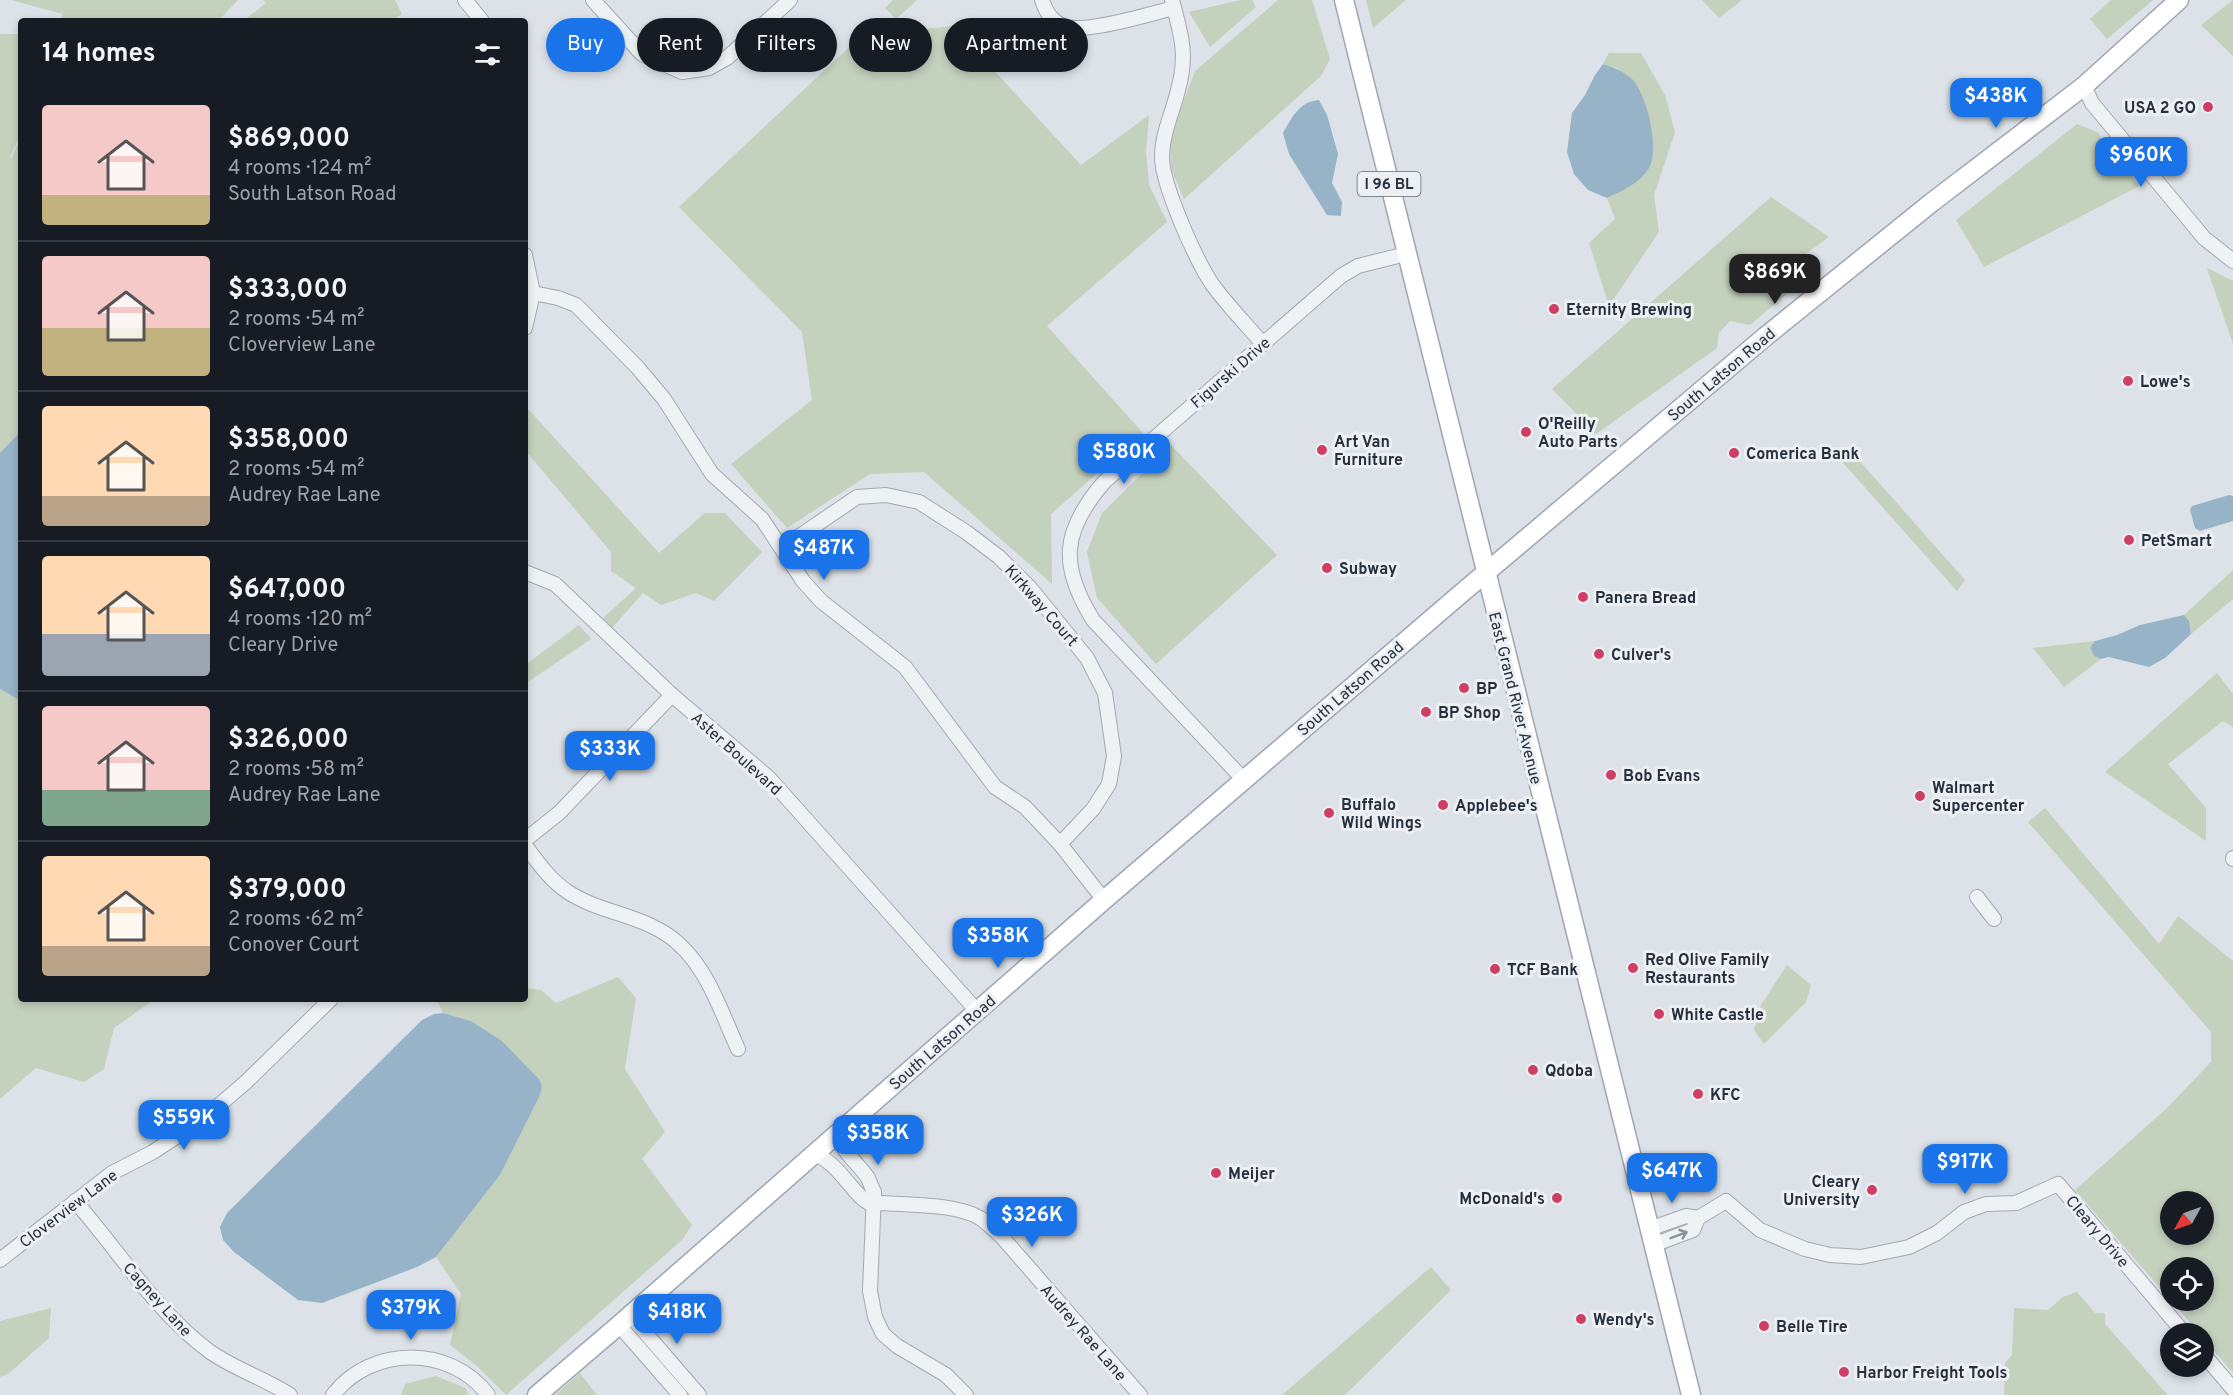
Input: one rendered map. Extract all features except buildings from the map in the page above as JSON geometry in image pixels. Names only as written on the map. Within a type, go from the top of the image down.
[{"type":"main road","name":"East Grand River Avenue","points":[[1344,0],[1691,1395]]},
{"type":"main road","name":"South Latson Road","points":[[537,1395],[1104,900],[1485,573],[1766,336],[2052,108],[2084,86],[2179,0]]},
{"type":"street","points":[[465,0],[480,18]]},
{"type":"street","points":[[593,0],[642,54],[682,72],[709,68],[727,58],[790,0]]},
{"type":"street","points":[[1042,0],[1050,16],[1062,26],[1074,28],[1120,21],[1173,4],[1184,44],[1179,89],[1164,135],[1161,158],[1166,182],[1177,212],[1211,283],[1263,344]]},
{"type":"street","points":[[2084,86],[2092,103],[2204,238],[2233,261]]},
{"type":"street","name":"Figurski Drive","points":[[1244,780],[1093,620],[1080,599],[1072,579],[1069,556],[1074,527],[1085,504],[1104,482],[1341,276],[1358,266],[1406,254]]},
{"type":"street","points":[[528,269],[533,293],[528,315]]},
{"type":"street","points":[[533,293],[558,298],[576,305],[638,368],[664,399],[712,474],[762,519],[792,567],[821,601],[904,667],[995,787],[1025,807],[1060,844],[1104,900]]},
{"type":"street","name":"Kirkway Court","points":[[782,548],[857,497],[886,495],[919,502],[966,532],[999,557],[1031,589],[1087,658],[1105,693],[1114,756],[1109,784],[1093,809],[1060,844]]},
{"type":"street","name":"Aster Boulevard","points":[[528,573],[555,584],[672,695],[770,778],[977,1011]]},
{"type":"street","points":[[528,838],[559,813],[672,695]]},
{"type":"street","points":[[528,849],[546,874],[570,894],[646,923],[664,932],[680,944],[702,972],[738,1049]]},
{"type":"street","points":[[1977,897],[1994,919]]},
{"type":"street","name":"Cloverview Lane","points":[[0,1260],[112,1173],[153,1152],[203,1119],[246,1082],[329,1002]]},
{"type":"street","points":[[840,1132],[843,1148],[867,1177],[874,1192],[874,1239],[870,1291],[875,1317],[883,1334],[897,1346],[946,1375],[966,1395]]},
{"type":"street","points":[[814,1154],[832,1163],[862,1199],[873,1204]]},
{"type":"street","name":"Cleary Drive","points":[[1651,1237],[1686,1216],[1698,1218],[1726,1201],[1760,1230],[1805,1249],[1830,1255],[1861,1257],[1909,1247],[1937,1233],[1964,1212],[1986,1204],[2016,1203],[2058,1184],[2176,1323]]},
{"type":"street","name":"Cagney Lane","points":[[75,1201],[153,1298],[186,1331],[222,1359],[290,1395]]},
{"type":"street","name":"Audrey Rae Lane","points":[[873,1204],[946,1208],[980,1218],[1002,1237],[1140,1395]]},
{"type":"street","points":[[625,1320],[681,1374],[699,1395]]},
{"type":"street","points":[[625,1320],[680,1395]]},
{"type":"street","points":[[333,1395],[351,1377],[368,1367],[388,1359],[407,1357],[429,1358],[452,1366],[470,1376],[488,1395]]},
{"type":"street","points":[[2214,1367],[2233,1389]]},
{"type":"street","points":[[670,1384],[681,1374]]},
{"type":"green space","points":[[11,0],[238,0],[221,18],[61,18],[62,14]]},
{"type":"green space","points":[[263,0],[395,0],[402,14],[396,18],[247,18],[266,3]]},
{"type":"green space","points":[[893,0],[917,0],[897,18],[885,8]]},
{"type":"green space","points":[[1240,0],[1252,0],[1256,7],[1210,47],[1189,12]]},
{"type":"green space","points":[[1278,0],[1312,0],[1330,59],[1321,76],[1184,199],[1171,169],[1170,137],[1195,71]]},
{"type":"green space","points":[[1366,0],[1406,0],[1373,28]]},
{"type":"green space","points":[[1702,0],[1742,0],[1719,18]]},
{"type":"green space","points":[[2111,0],[2153,0],[2107,39],[2090,19]]},
{"type":"green space","points":[[2233,0],[2233,56],[2201,25]]},
{"type":"green space","points":[[944,27],[944,72],[995,72],[1081,165],[1149,115],[1146,152],[1149,185],[1167,222],[1047,326],[1143,433],[1051,514],[1052,584],[924,472],[870,474],[787,528],[731,464],[812,400],[802,332],[679,207],[823,72],[837,72],[837,59],[849,47],[849,72],[932,72],[932,28]]},
{"type":"green space","points":[[0,34],[18,34],[18,140],[10,157],[11,159],[18,144],[18,434],[0,453]]},
{"type":"green space","points":[[1609,53],[1641,53],[1665,95],[1675,132],[1654,195],[1659,232],[1609,306],[1589,243],[1615,219],[1607,198],[1630,186],[1617,68],[1603,64]]},
{"type":"green space","points":[[2077,124],[2097,132],[2139,186],[1984,267],[1956,220]]},
{"type":"green space","points":[[1771,197],[1829,237],[1799,259],[1804,279],[1750,325],[1730,321],[1719,333],[1717,348],[1596,434],[1552,389]]},
{"type":"green space","points":[[2207,268],[2233,281],[2233,344]]},
{"type":"green space","points":[[528,411],[659,553],[705,513],[725,513],[762,552],[714,601],[696,593],[661,605],[643,593],[612,628],[603,618],[636,588],[611,571],[611,552],[528,454]]},
{"type":"green space","points":[[1171,445],[1277,555],[1156,664],[1097,598],[1087,552],[1102,513]]},
{"type":"green space","points":[[1849,449],[1965,580],[1957,591],[1837,456]]},
{"type":"green space","points":[[2233,570],[2233,599],[2191,634],[2189,621],[2184,615]]},
{"type":"green space","points":[[579,625],[591,639],[528,682],[528,663]]},
{"type":"green space","points":[[2095,641],[2090,649],[2094,656],[2101,659],[2064,687],[2033,648]]},
{"type":"green space","points":[[2217,673],[2233,694],[2233,727],[2223,721],[2168,764],[2206,808],[2206,841],[2105,772]]},
{"type":"green space","points":[[0,689],[18,699],[18,1002],[151,1002],[114,1028],[104,1069],[84,1082],[36,1068],[0,1099]]},
{"type":"green space","points":[[2045,808],[2159,944],[2178,916],[2233,961],[2233,1373],[2214,1351],[2214,1323],[2190,1323],[2180,1311],[2214,1311],[2214,1257],[2160,1257],[2160,1288],[2075,1190],[2167,1108],[2211,1062],[2211,1032],[2028,822]]},
{"type":"green space","points":[[1787,965],[1811,985],[1806,1002],[1764,1044],[1754,1030],[1761,1005]]},
{"type":"green space","points":[[618,977],[636,998],[625,1069],[665,1132],[642,1159],[692,1225],[682,1240],[506,1395],[477,1366],[450,1345],[461,1294],[436,1257],[500,1175],[542,1086],[539,1079],[502,1041],[471,1021],[443,1013],[438,1002],[528,1002],[528,988],[541,990],[556,1003]]},
{"type":"green space","points":[[1431,1267],[1451,1290],[1345,1395],[1282,1395]]},
{"type":"green space","points":[[2077,1292],[2095,1313],[2105,1313],[2105,1324],[2166,1395],[2004,1395],[2005,1363],[2012,1355],[2014,1308],[2048,1310],[2063,1297]]},
{"type":"green space","points":[[51,1308],[49,1338],[8,1374],[0,1377],[0,1321]]},
{"type":"green space","points":[[580,1373],[597,1395],[555,1395]]},
{"type":"green space","points":[[436,1376],[465,1388],[469,1395],[401,1395],[405,1384]]},
{"type":"water","points":[[1603,64],[1625,74],[1637,86],[1647,109],[1653,148],[1649,168],[1641,178],[1607,198],[1588,190],[1574,174],[1567,152],[1572,113]]},
{"type":"water","points":[[1319,100],[1327,115],[1338,154],[1332,183],[1342,202],[1341,216],[1327,215],[1289,154],[1283,133],[1301,107]]},
{"type":"water","points":[[18,434],[18,699],[0,689],[0,453]]},
{"type":"water","points":[[2229,495],[2233,496],[2233,521],[2200,531],[2195,528],[2190,510],[2192,506]]},
{"type":"water","points":[[2184,615],[2189,621],[2191,634],[2165,658],[2149,667],[2109,657],[2101,659],[2094,656],[2090,648],[2095,641],[2140,625]]},
{"type":"water","points":[[443,1013],[471,1021],[502,1041],[539,1079],[542,1086],[540,1095],[500,1175],[436,1257],[417,1267],[322,1303],[298,1300],[234,1252],[223,1240],[220,1227],[227,1213],[422,1020],[434,1014]]},
{"type":"place","name":"USA 2 GO","points":[[2208,107]]},
{"type":"place","name":"Eternity Brewing","points":[[1554,309]]},
{"type":"place","name":"Lowe's","points":[[2128,381]]},
{"type":"place","name":"O'Reilly Auto Parts","points":[[1526,432]]},
{"type":"place","name":"Art Van Furniture","points":[[1322,450]]},
{"type":"place","name":"Comerica Bank","points":[[1734,453]]},
{"type":"place","name":"PetSmart","points":[[2129,540]]},
{"type":"place","name":"Subway","points":[[1327,568]]},
{"type":"place","name":"Panera Bread","points":[[1583,597]]},
{"type":"place","name":"Culver's","points":[[1599,654]]},
{"type":"place","name":"BP","points":[[1464,688]]},
{"type":"place","name":"BP Shop","points":[[1426,712]]},
{"type":"place","name":"Bob Evans","points":[[1611,775]]},
{"type":"place","name":"Walmart Supercenter","points":[[1920,796]]},
{"type":"place","name":"Applebee's","points":[[1443,805]]},
{"type":"place","name":"Buffalo Wild Wings","points":[[1329,813]]},
{"type":"place","name":"Red Olive Family Restaurants","points":[[1633,968]]},
{"type":"place","name":"TCF Bank","points":[[1495,969]]},
{"type":"place","name":"White Castle","points":[[1659,1014]]},
{"type":"place","name":"Qdoba","points":[[1533,1070]]},
{"type":"place","name":"KFC","points":[[1698,1094]]},
{"type":"place","name":"Meijer","points":[[1216,1173]]},
{"type":"place","name":"Cleary University","points":[[1872,1190]]},
{"type":"place","name":"McDonald's","points":[[1557,1198]]},
{"type":"place","name":"Wendy's","points":[[1581,1319]]},
{"type":"place","name":"Belle Tire","points":[[1764,1326]]},
{"type":"place","name":"Harbor Freight Tools","points":[[1844,1372]]}]
